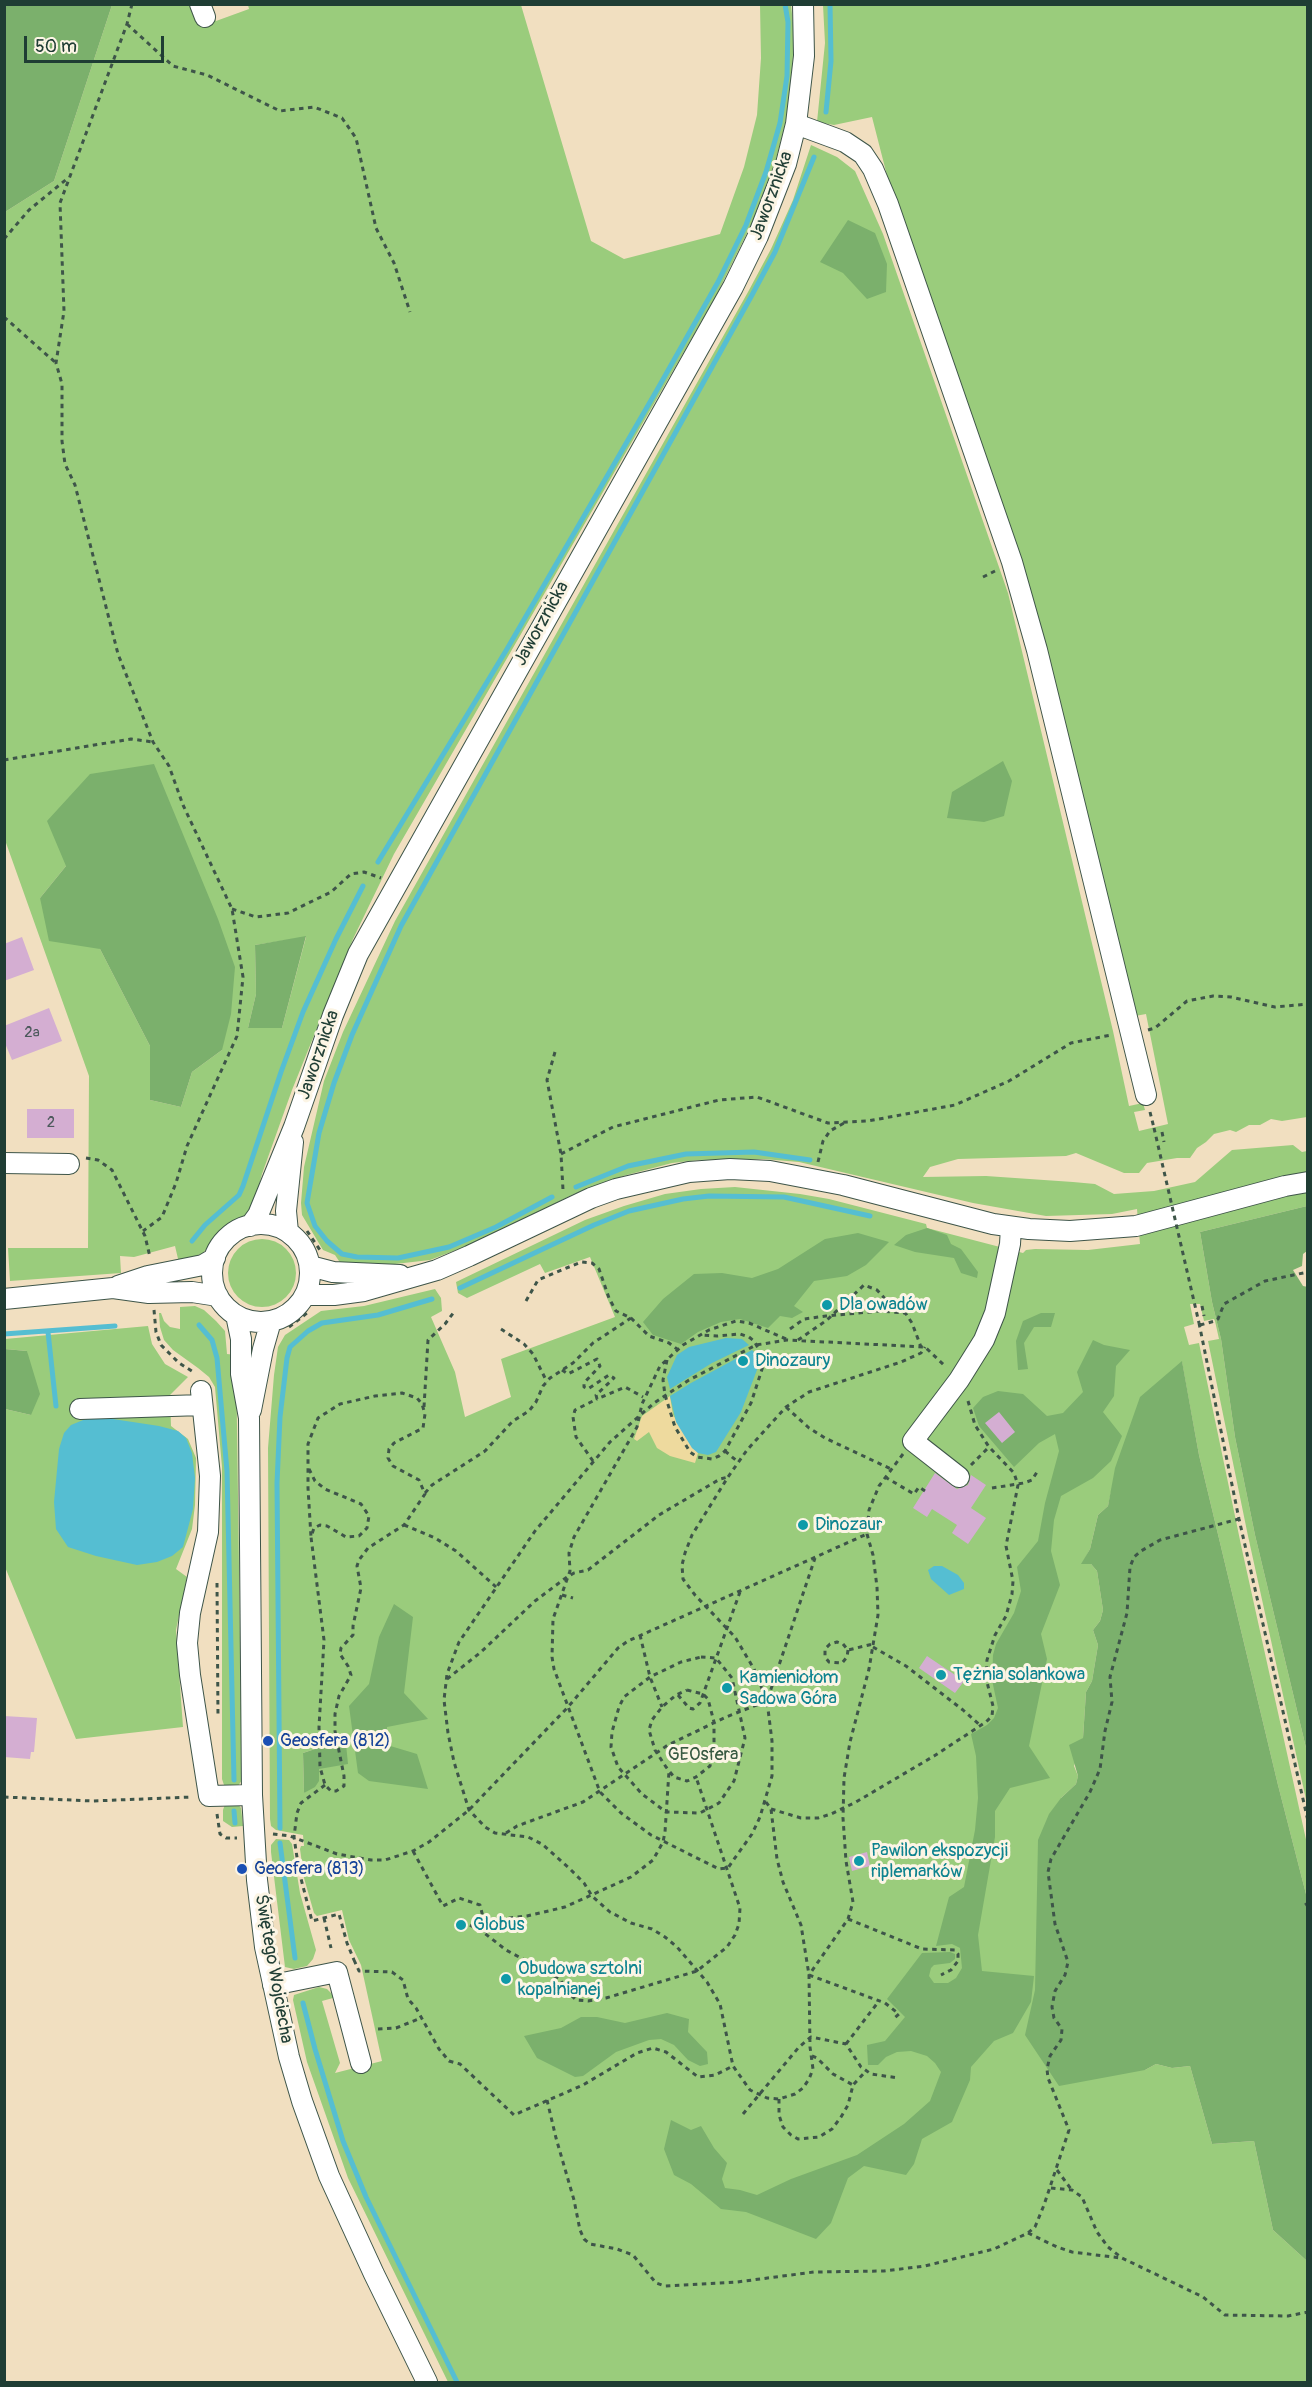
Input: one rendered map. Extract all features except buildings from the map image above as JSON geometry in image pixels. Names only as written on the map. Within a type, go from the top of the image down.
[{"type":"street","name":"Jaworznicka","points":[[250,1226],[258,1215],[294,1127],[333,1015],[358,954],[733,287],[771,206],[786,164],[796,123],[804,56],[803,4]]},
{"type":"street","points":[[796,123],[845,142],[863,154],[873,169],[888,204],[1012,562],[1037,650],[1146,1095]]},
{"type":"street","name":"Jaworznicka","points":[[288,1232],[286,1211],[294,1127]]},
{"type":"street","points":[[4,1163],[69,1164]]},
{"type":"street","points":[[307,1304],[310,1266],[307,1255],[298,1241],[288,1232],[274,1226],[250,1226],[226,1239],[215,1258],[212,1276],[218,1296],[224,1305],[236,1315],[249,1321],[278,1325],[298,1306],[307,1304],[334,1295],[364,1291],[436,1270],[569,1208],[616,1189],[690,1172],[730,1169],[770,1171],[814,1178],[993,1224],[1070,1231],[1136,1226],[1285,1186],[1308,1182]]},
{"type":"street","points":[[959,1477],[914,1441],[959,1380],[984,1340],[995,1313],[1010,1244],[1011,1227]]},
{"type":"street","points":[[4,1299],[113,1288],[148,1276],[203,1265],[215,1258]]},
{"type":"street","points":[[310,1266],[333,1272],[412,1276]]},
{"type":"street","points":[[113,1288],[149,1293],[192,1292],[218,1296]]},
{"type":"street","name":"Świętego Wojciecha","points":[[236,1315],[241,1339],[241,1374],[249,1418],[252,1795],[260,1836],[265,1947],[302,2101],[329,2176],[368,2264],[427,2382]]},
{"type":"street","name":"Świętego Wojciecha","points":[[249,1418],[263,1349],[278,1325]]},
{"type":"street","points":[[80,1409],[201,1398],[210,1476],[208,1532],[190,1613],[187,1643],[194,1710],[212,1796],[252,1795]]},
{"type":"street","points":[[273,1985],[337,1972],[360,2063]]},
{"type":"path","points":[[132,4],[127,24],[60,203],[64,311],[56,363],[62,384],[62,441],[65,464],[75,485],[118,654],[153,742],[169,766],[183,805],[232,909],[243,977],[237,1035],[187,1146],[176,1183],[162,1217],[143,1231]]},
{"type":"path","points":[[127,24],[173,66],[207,75],[280,111],[315,107],[342,118],[356,138],[376,228],[394,263],[410,312]]},
{"type":"path","points":[[4,239],[29,210],[70,177]]},
{"type":"path","points":[[4,316],[56,363]]},
{"type":"path","points":[[4,760],[131,739],[153,742]]},
{"type":"path","points":[[232,909],[256,917],[288,914],[331,892],[351,874],[364,872],[397,884]]},
{"type":"path","points":[[561,1154],[613,1128],[719,1100],[757,1097],[828,1123],[899,1116],[954,1106],[1010,1081],[1071,1043],[1100,1036],[1131,1035],[1155,1028],[1187,1001],[1213,996],[1231,997],[1275,1007],[1308,1004]]},
{"type":"path","points":[[555,1052],[547,1080],[561,1154],[563,1192],[569,1208]]},
{"type":"path","points":[[814,1178],[823,1141],[830,1131],[846,1122]]},
{"type":"path","points":[[1154,1128],[1199,1324],[1239,1519],[1308,1821]]},
{"type":"path","points":[[1162,1132],[1164,1142]]},
{"type":"path","points":[[69,1164],[88,1157],[106,1164],[119,1182],[143,1231],[152,1265]]},
{"type":"path","points":[[526,1301],[538,1280],[580,1262],[592,1263],[603,1276],[615,1311],[631,1318],[649,1336],[669,1343],[676,1349]]},
{"type":"path","points":[[1199,1324],[1215,1321],[1224,1304],[1265,1281],[1308,1272]]},
{"type":"path","points":[[771,1809],[801,1818],[818,1818],[843,1808],[934,1756],[992,1716],[993,1706],[986,1678],[987,1660],[995,1635],[1006,1616],[1013,1581],[1006,1546],[1018,1485],[1014,1473],[989,1448],[975,1425],[966,1389],[923,1347],[906,1314],[888,1302],[878,1290],[864,1285],[832,1315],[797,1340]]},
{"type":"path","points":[[278,1325],[297,1323],[307,1304]]},
{"type":"path","points":[[1202,1306],[1204,1316]]},
{"type":"path","points":[[790,1329],[804,1319],[832,1315],[880,1311],[906,1314]]},
{"type":"path","points":[[425,1494],[419,1480],[393,1466],[388,1454],[394,1443],[423,1428],[426,1418],[424,1409],[428,1340],[454,1312]]},
{"type":"path","points":[[424,1409],[417,1398],[402,1393],[340,1404],[318,1418],[308,1444],[311,1537],[324,1640],[318,1742],[320,1767],[325,1785],[331,1791],[344,1786],[335,1714],[339,1696],[351,1675],[340,1654],[341,1648],[353,1635],[361,1588],[358,1560],[368,1548],[404,1525],[432,1485],[485,1451],[513,1421],[528,1411],[547,1382],[573,1363],[593,1343],[631,1318]]},
{"type":"path","points":[[788,1340],[749,1323],[736,1321],[716,1327],[676,1349],[660,1366],[644,1398],[638,1427],[574,1537],[569,1553],[570,1571],[553,1619],[552,1657],[600,1792],[631,1822],[663,1842],[719,1869],[728,1868],[752,1834],[766,1802],[773,1765],[767,1701],[744,1649],[683,1579],[682,1565],[692,1535],[738,1462],[786,1407],[810,1392],[901,1362],[921,1353],[923,1347]]},
{"type":"path","points":[[501,1329],[524,1344],[533,1354],[547,1382]]},
{"type":"path","points":[[668,1358],[663,1380],[675,1427],[690,1452],[703,1459],[712,1459],[725,1451],[737,1426],[749,1409],[765,1360],[749,1337],[702,1335]]},
{"type":"path","points":[[766,1802],[771,1809],[777,1858],[788,1897],[801,1926],[809,1975],[813,2069],[803,2088],[779,2099],[758,2095],[750,2090],[734,2067],[720,2004],[677,1947],[665,1937],[610,1912],[592,1896],[584,1882],[542,1844],[528,1837],[495,1833],[485,1827],[469,1810],[456,1770],[448,1733],[444,1700],[446,1679],[459,1642],[535,1531],[610,1442],[665,1395],[714,1365],[756,1344],[797,1340],[923,1347]]},
{"type":"path","points":[[562,1370],[568,1374],[597,1359],[600,1366],[584,1383],[584,1387],[588,1389],[609,1375],[614,1377],[596,1395],[597,1399]]},
{"type":"path","points":[[594,1461],[576,1437],[573,1417],[575,1410],[625,1387],[644,1398]]},
{"type":"path","points":[[786,1407],[809,1428],[825,1438],[891,1468]]},
{"type":"path","points":[[809,1975],[848,1919],[853,1902],[846,1861],[844,1778],[878,1615],[873,1555],[867,1534],[869,1510],[885,1477],[914,1441]]},
{"type":"path","points":[[959,1477],[989,1448]]},
{"type":"path","points":[[725,1451],[738,1462]]},
{"type":"path","points":[[309,1469],[315,1481],[325,1489],[361,1504],[367,1509],[370,1520],[365,1532],[359,1536],[346,1537],[327,1526],[320,1525],[314,1528],[311,1537]]},
{"type":"path","points":[[992,1488],[1018,1485],[1032,1480],[1037,1472]]},
{"type":"path","points":[[446,1679],[481,1652],[535,1601],[567,1577],[588,1570],[659,1515],[720,1479],[728,1477]]},
{"type":"path","points":[[885,1477],[915,1494],[919,1487],[925,1491]]},
{"type":"path","points":[[547,2100],[580,2230],[585,2239],[590,2244],[617,2249],[633,2255],[656,2283],[665,2286],[737,2282],[814,2272],[884,2271],[925,2266],[993,2250],[1028,2233],[1035,2227],[1051,2188],[1069,2130],[1048,2078],[1047,2069],[1050,2056],[1061,2040],[1062,2029],[1054,2018],[1053,2007],[1055,1991],[1065,1975],[1068,1962],[1055,1924],[1048,1872],[1051,1859],[1090,1792],[1100,1769],[1112,1702],[1110,1677],[1127,1613],[1130,1567],[1134,1557],[1160,1540],[1239,1519]]},
{"type":"path","points":[[404,1525],[435,1538],[456,1551],[496,1587]]},
{"type":"path","points":[[4,1797],[93,1801],[212,1796],[220,1834],[226,1838],[282,1834],[337,1854],[385,1860],[413,1851],[429,1842],[469,1810],[568,1707],[618,1648],[640,1635],[867,1534]]},
{"type":"path","points":[[767,1701],[815,1558]]},
{"type":"path","points":[[678,1694],[686,1706],[693,1708],[700,1703],[740,1592]]},
{"type":"path","points":[[562,1595],[573,1598]]},
{"type":"path","points":[[640,1635],[650,1677],[662,1707]]},
{"type":"path","points":[[837,1642],[843,1644],[848,1650],[847,1657],[842,1663],[829,1662],[825,1657],[825,1648],[830,1644],[837,1642]]},
{"type":"path","points":[[848,1650],[873,1646],[906,1666],[980,1725]]},
{"type":"path","points":[[694,1658],[716,1658],[732,1678],[745,1738],[734,1781],[719,1803],[707,1811],[693,1814],[666,1812],[647,1799],[624,1775],[613,1758],[611,1747],[619,1707],[624,1697],[650,1677],[694,1658]]},
{"type":"path","points":[[693,1690],[703,1694],[708,1699],[714,1722],[714,1748],[710,1766],[696,1777],[680,1780],[669,1772],[656,1752],[649,1730],[652,1720],[662,1707],[678,1694],[693,1690]]},
{"type":"path","points":[[505,1834],[517,1826],[582,1802],[656,1752],[714,1722],[767,1701]]},
{"type":"path","points":[[413,1851],[443,1906],[459,1898],[480,1905],[484,1921],[522,1917],[565,1907],[631,1877],[653,1860],[663,1842],[669,1772]]},
{"type":"path","points":[[462,1921],[483,1932],[506,1950],[560,1979],[566,1990],[576,2000],[606,1998],[697,1971],[727,1947],[739,1924],[740,1908],[696,1777]]},
{"type":"path","points":[[325,1785],[301,1803],[297,1813],[294,1837],[302,1888],[312,1921],[339,1914],[347,1943],[359,1971],[392,1972],[403,1980],[408,1999],[439,2049],[449,2061],[460,2064],[514,2115],[607,2073],[618,2063],[653,2048],[666,2052],[698,2078],[715,2075],[734,2067]]},
{"type":"path","points":[[483,1932],[502,1927],[522,1917]]},
{"type":"path","points":[[324,1918],[331,1948]]},
{"type":"path","points":[[848,1919],[922,1949],[955,1950],[958,1954],[958,1961],[951,1970],[941,1975]]},
{"type":"path","points":[[809,1975],[885,2003],[899,2014],[892,2020]]},
{"type":"path","points":[[846,2044],[879,2001]]},
{"type":"path","points":[[378,2029],[396,2028],[421,2018]]},
{"type":"path","points":[[743,2114],[798,2047],[811,2037],[846,2044],[866,2071],[871,2074],[899,2078]]},
{"type":"path","points":[[812,2056],[833,2074],[853,2085]]},
{"type":"path","points":[[779,2099],[779,2115],[783,2127],[798,2139],[819,2138],[832,2130],[848,2105],[853,2085],[866,2071]]},
{"type":"path","points":[[1057,2169],[1072,2190],[1082,2197],[1097,2232],[1108,2247],[1122,2258],[1203,2297],[1225,2315],[1288,2316],[1308,2312]]},
{"type":"path","points":[[1051,2188],[1072,2190]]},
{"type":"path","points":[[1028,2233],[1072,2252],[1122,2258]]},
{"type":"green space","points":[[5,4],[112,5],[54,181],[5,212]]},
{"type":"green space","points":[[112,5],[210,5],[216,21],[249,9],[248,5],[521,5],[591,241],[624,259],[720,234],[744,167],[757,115],[761,58],[760,5],[791,5],[794,32],[792,78],[786,120],[773,171],[755,217],[715,298],[394,854],[353,939],[292,1090],[262,1174],[252,1212],[242,1221],[220,1232],[203,1253],[179,1263],[175,1246],[134,1257],[120,1256],[121,1273],[10,1281],[8,1248],[88,1248],[89,1076],[5,840],[5,212],[54,181]],"holes":[[[66,866],[222,1050],[192,1072],[181,1107],[150,1100],[150,1046],[100,949],[40,898]],[[306,937],[282,1028],[248,1028],[256,994],[255,945]]]},
{"type":"green space","name":"GEOsfera","points":[[823,5],[1307,5],[1307,1117],[1282,1121],[1271,1119],[1260,1125],[1249,1125],[1236,1132],[1230,1130],[1214,1134],[1197,1148],[1190,1158],[1147,1163],[1139,1173],[1124,1173],[1076,1153],[1066,1156],[958,1159],[930,1167],[923,1177],[986,1176],[1073,1182],[1095,1184],[1114,1194],[1154,1191],[1195,1182],[1232,1150],[1293,1145],[1302,1152],[1307,1151],[1307,1206],[1200,1232],[1221,1339],[1235,1437],[1255,1535],[1307,1752],[1307,1804],[1208,1341],[1219,1339],[1215,1321],[1214,1319],[1204,1321],[1200,1304],[1190,1304],[1194,1324],[1184,1327],[1189,1345],[1199,1343],[1307,1844],[1307,1898],[1199,1455],[1182,1362],[1111,1492],[1108,1506],[1098,1515],[1090,1549],[1082,1564],[1091,1564],[1097,1571],[1103,1610],[1100,1621],[1093,1630],[1098,1645],[1092,1681],[1086,1692],[1083,1738],[1074,1766],[1078,1776],[1076,1784],[1061,1798],[1145,2070],[1156,2064],[1172,2068],[1190,2066],[1212,2144],[1254,2141],[1273,2230],[1307,2261],[1307,2382],[448,2382],[348,2178],[307,2062],[293,2000],[294,1995],[319,1987],[327,1989],[334,1996],[322,2001],[340,2063],[335,2073],[382,2061],[361,1965],[349,1940],[342,1910],[317,1916],[314,1913],[304,1878],[300,1849],[304,1846],[303,1835],[276,1830],[271,1826],[270,1819],[268,1448],[278,1347],[285,1335],[321,1311],[364,1306],[435,1289],[441,1298],[442,1311],[431,1317],[455,1372],[465,1417],[511,1397],[501,1359],[615,1317],[590,1257],[545,1273],[540,1264],[467,1298],[458,1293],[456,1282],[585,1220],[665,1194],[701,1189],[735,1187],[829,1199],[926,1224],[927,1228],[1023,1253],[1026,1250],[1035,1249],[1088,1250],[1140,1244],[1137,1209],[1112,1214],[1046,1216],[973,1203],[799,1162],[763,1159],[699,1160],[672,1163],[623,1176],[574,1194],[482,1240],[430,1260],[395,1264],[341,1264],[335,1255],[323,1250],[302,1215],[304,1167],[324,1081],[343,1032],[395,921],[748,292],[793,200],[811,145],[837,157],[855,171],[883,234],[1008,593],[1129,1106],[1143,1103],[1145,1110],[1134,1112],[1139,1131],[1168,1124],[1146,1014],[1135,1016],[1030,593],[891,191],[872,117],[834,125],[817,122],[825,43]],"holes":[[[330,1744],[318,1769],[319,1780],[304,1793],[303,1753]]]},
{"type":"green space","points":[[848,220],[875,233],[887,264],[886,292],[867,299],[843,273],[820,262]]},
{"type":"green space","points":[[1003,761],[1012,781],[1004,816],[984,822],[947,818],[952,792]]},
{"type":"green space","points":[[154,764],[218,919],[235,967],[231,1014],[222,1050],[192,1072],[181,1107],[150,1100],[150,1046],[100,949],[49,941],[40,898],[66,866],[47,821],[90,774]]},
{"type":"green space","points":[[306,936],[282,1028],[248,1028],[256,994],[255,945]]},
{"type":"green space","points":[[1307,1206],[1307,1251],[1303,1254],[1302,1266],[1293,1270],[1303,1286],[1308,1287],[1307,1752],[1255,1535],[1235,1437],[1221,1339],[1200,1232]]},
{"type":"green space","points":[[927,1228],[947,1235],[951,1244],[961,1249],[978,1272],[977,1278],[961,1273],[954,1258],[915,1252],[894,1245],[906,1235]]},
{"type":"green space","points":[[858,1233],[889,1242],[866,1265],[847,1276],[814,1281],[794,1306],[803,1312],[792,1318],[780,1316],[768,1328],[740,1319],[721,1322],[698,1332],[681,1344],[653,1335],[643,1322],[663,1299],[694,1274],[722,1273],[752,1278],[778,1269],[825,1239]]},
{"type":"green space","points":[[262,1239],[275,1241],[286,1249],[294,1260],[296,1273],[294,1286],[286,1297],[275,1305],[262,1307],[249,1305],[238,1297],[230,1286],[228,1273],[230,1260],[238,1249],[249,1241]]},
{"type":"green space","points":[[195,1306],[204,1310],[225,1331],[227,1354],[236,1355],[242,1780],[238,1786],[224,1785],[222,1779],[222,1467],[215,1387],[209,1377],[173,1350],[164,1340],[160,1327],[159,1313],[170,1327],[180,1329],[180,1307]]},
{"type":"green space","points":[[1041,1313],[1055,1313],[1051,1327],[1034,1327],[1024,1343],[1028,1369],[1018,1370],[1016,1341],[1023,1321]]},
{"type":"green space","points":[[148,1326],[152,1344],[165,1364],[188,1377],[170,1395],[171,1426],[188,1439],[196,1458],[192,1529],[176,1569],[187,1577],[176,1630],[183,1727],[76,1739],[5,1567],[5,1409],[31,1415],[27,1351],[5,1349],[5,1339]]},
{"type":"green space","points":[[1093,1340],[1104,1345],[1130,1350],[1116,1366],[1114,1396],[1103,1412],[1122,1436],[1111,1461],[1093,1478],[1061,1496],[1054,1520],[1051,1551],[1060,1585],[1041,1634],[1047,1659],[1029,1746],[1050,1778],[1010,1788],[995,1811],[995,1837],[978,1935],[982,1971],[1034,1976],[1031,2002],[1013,2033],[994,2041],[971,2067],[970,2080],[952,2122],[922,2139],[914,2164],[906,2175],[864,2166],[848,2178],[831,2223],[816,2239],[746,2212],[721,2209],[691,2184],[674,2175],[664,2149],[671,2120],[691,2130],[701,2126],[714,2148],[727,2163],[722,2179],[725,2188],[757,2195],[791,2179],[857,2155],[904,2124],[930,2101],[941,2072],[935,2063],[927,2056],[911,2051],[897,2052],[886,2057],[878,2065],[868,2065],[867,2045],[885,2041],[905,2017],[887,1999],[922,1953],[950,1952],[955,1954],[955,1959],[950,1963],[934,1965],[931,1968],[929,1976],[934,1983],[948,1983],[956,1978],[962,1968],[960,1948],[952,1944],[936,1946],[949,1897],[964,1887],[975,1830],[978,1798],[976,1756],[971,1734],[987,1725],[994,1718],[998,1708],[992,1680],[993,1655],[996,1644],[1014,1613],[1021,1591],[1017,1567],[1038,1541],[1045,1503],[1059,1451],[1055,1434],[1039,1443],[1014,1467],[979,1426],[973,1408],[983,1397],[998,1391],[1023,1394],[1047,1416],[1063,1413],[1083,1392],[1077,1372]]},
{"type":"green space","points":[[5,1349],[27,1351],[40,1394],[31,1415],[5,1409]]},
{"type":"green space","points":[[1182,1361],[1199,1455],[1307,1898],[1307,2261],[1273,2230],[1254,2141],[1212,2144],[1190,2066],[1172,2068],[1156,2064],[1145,2070],[1059,2086],[1025,2035],[1035,1990],[1038,1840],[1049,1814],[1076,1784],[1078,1776],[1069,1745],[1083,1738],[1086,1692],[1092,1681],[1098,1645],[1093,1630],[1100,1621],[1103,1610],[1097,1571],[1091,1564],[1081,1564],[1090,1549],[1098,1515],[1108,1506],[1115,1468],[1140,1397]]},
{"type":"green space","points":[[394,1604],[413,1617],[404,1693],[428,1719],[387,1727],[387,1745],[417,1754],[428,1789],[369,1781],[358,1773],[349,1706],[369,1684],[379,1637]]},
{"type":"green space","points":[[330,1744],[346,1744],[348,1764],[319,1769],[319,1781],[315,1787],[304,1793],[303,1753]]},
{"type":"green space","points":[[237,1803],[241,1808],[243,1826],[232,1827],[223,1821],[223,1810],[225,1804]]},
{"type":"green space","points":[[276,1839],[289,1840],[292,1844],[300,1893],[316,1950],[307,1966],[294,1969],[285,1967],[271,1852],[271,1845]]},
{"type":"green space","points":[[667,2013],[689,2019],[688,2032],[707,2052],[708,2064],[700,2066],[688,2060],[674,2045],[661,2039],[649,2040],[616,2052],[583,2076],[575,2077],[537,2058],[524,2036],[561,2028],[581,2017],[597,2017],[625,2023]]},
{"type":"sand","points":[[670,1396],[673,1415],[698,1453],[695,1463],[670,1456],[657,1448],[649,1432],[637,1441],[634,1439],[642,1416]]},
{"type":"water","points":[[726,1338],[742,1339],[749,1345],[712,1363],[670,1389],[667,1377],[677,1355],[689,1347]]},
{"type":"water","points":[[752,1350],[759,1357],[760,1362],[741,1412],[716,1452],[708,1455],[698,1453],[692,1448],[676,1422],[670,1396]]},
{"type":"water","points":[[93,1416],[159,1426],[178,1431],[186,1438],[192,1453],[195,1478],[193,1509],[183,1547],[172,1556],[157,1562],[137,1565],[96,1556],[68,1547],[56,1529],[54,1502],[59,1449],[64,1433],[71,1425]]},
{"type":"water","points":[[934,1566],[942,1566],[958,1575],[964,1583],[964,1589],[949,1595],[931,1579],[928,1570]]},
{"type":"waterway","points":[[378,862],[507,649],[657,390],[718,282],[746,225],[766,172],[780,123],[787,76],[788,22],[785,4]]},
{"type":"waterway","points":[[826,112],[831,61],[830,4]]},
{"type":"waterway","points":[[552,1197],[496,1227],[449,1247],[398,1258],[357,1257],[342,1254],[315,1226],[307,1203],[319,1133],[334,1083],[352,1035],[401,926],[752,295],[775,252],[814,157]]},
{"type":"waterway","points":[[192,1241],[205,1225],[239,1195],[303,1012],[363,886]]},
{"type":"waterway","points":[[576,1187],[628,1166],[686,1154],[754,1152],[810,1160]]},
{"type":"waterway","points":[[460,1288],[629,1211],[683,1199],[709,1196],[784,1197],[870,1216]]},
{"type":"waterway","points":[[280,1828],[277,1483],[280,1417],[290,1347],[308,1331],[322,1323],[378,1315],[432,1299]]},
{"type":"waterway","points":[[199,1325],[212,1340],[217,1358],[227,1471],[234,1780]]},
{"type":"waterway","points":[[4,1334],[115,1326]]},
{"type":"waterway","points":[[48,1332],[56,1406]]},
{"type":"waterway","points":[[234,1811],[235,1823]]},
{"type":"waterway","points":[[280,1843],[295,1958]]},
{"type":"waterway","points":[[303,2003],[343,2141],[366,2197],[457,2382]]},
{"type":"place","name":"Dla owadów","points":[[827,1305]]},
{"type":"place","name":"Dinozaury","points":[[743,1361]]},
{"type":"place","name":"Dinozaur","points":[[803,1525]]},
{"type":"place","name":"Tężnia solankowa","points":[[941,1675]]},
{"type":"place","name":"Kamieniołom Sadowa Góra","points":[[727,1688]]},
{"type":"place","name":"Geosfera (812)","points":[[268,1741]]},
{"type":"place","name":"Pawilon ekspozycji riplemarków","points":[[859,1861]]},
{"type":"place","name":"Geosfera (813)","points":[[242,1869]]},
{"type":"place","name":"Globus","points":[[461,1925]]},
{"type":"place","name":"Obudowa sztolni kopalnianej","points":[[506,1979]]}]
